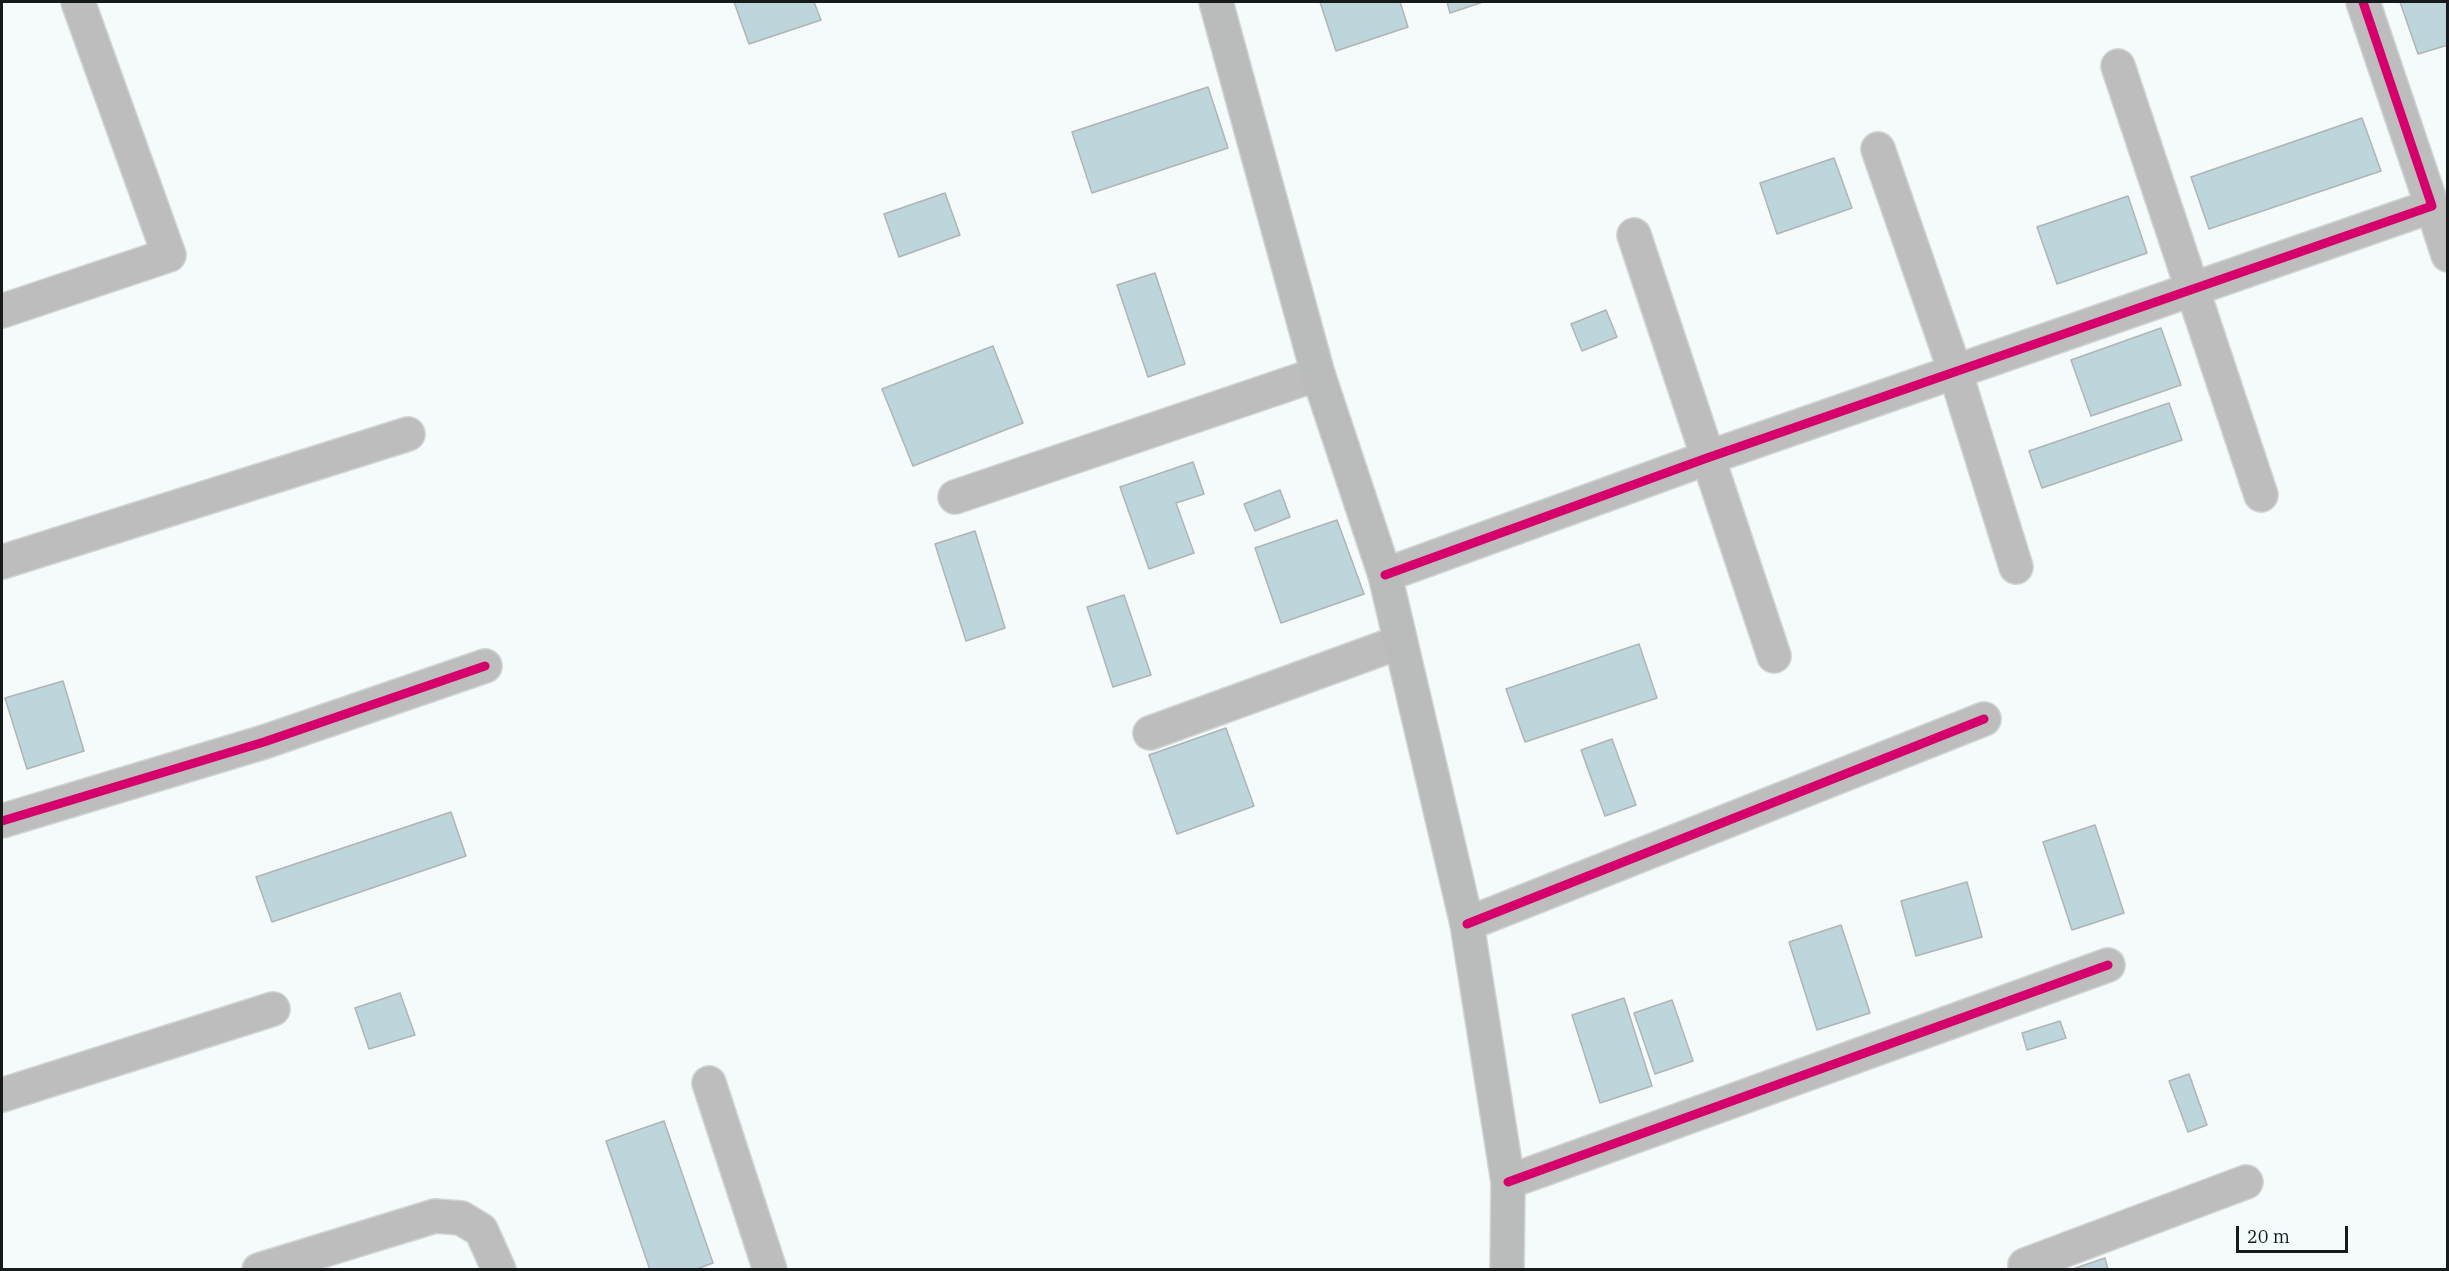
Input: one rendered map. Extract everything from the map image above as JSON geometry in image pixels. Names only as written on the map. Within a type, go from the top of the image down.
[{"type":"main road","points":[[1216,2],[1318,374],[1385,575],[1467,924],[1508,1182],[1507,1269]]},
{"type":"street","points":[[2,310],[168,255],[78,2]]},
{"type":"street","points":[[2363,2],[2448,255]]},
{"type":"street","points":[[2118,66],[2261,495]]},
{"type":"street","points":[[1878,149],[1955,371],[2016,567]]},
{"type":"street","points":[[1385,575],[1707,458],[2432,206]]},
{"type":"street","points":[[1634,235],[1774,656]]},
{"type":"street","points":[[955,497],[1318,374]]},
{"type":"street","points":[[2,562],[408,434]]},
{"type":"street","points":[[1150,733],[1401,642]]},
{"type":"street","points":[[2,821],[264,742],[485,666]]},
{"type":"street","points":[[1467,924],[1984,719]]},
{"type":"street","points":[[1508,1182],[2108,964]]},
{"type":"street","points":[[2,1095],[273,1009]]},
{"type":"street","points":[[709,1083],[771,1269]]},
{"type":"street","points":[[2020,1268],[2246,1182]]},
{"type":"street","points":[[260,1269],[435,1216],[461,1218],[481,1230],[499,1269]]},
{"type":"building","points":[[734,2],[814,2],[821,20],[749,44]]},
{"type":"building","points":[[1320,2],[1400,2],[1408,27],[1336,51]]},
{"type":"building","points":[[1447,2],[1483,2],[1450,13]]},
{"type":"building","points":[[2400,2],[2448,2],[2448,45],[2418,54]]},
{"type":"building","points":[[1208,87],[1228,148],[1092,193],[1072,132]]},
{"type":"building","points":[[2362,118],[2381,171],[2209,229],[2191,177]]},
{"type":"building","points":[[1834,158],[1852,208],[1777,234],[1760,183]]},
{"type":"building","points":[[945,193],[960,235],[899,257],[884,214]]},
{"type":"building","points":[[2128,196],[2147,253],[2057,284],[2037,227]]},
{"type":"building","points":[[1155,273],[1185,364],[1148,377],[1117,285]]},
{"type":"building","points":[[1606,310],[1617,337],[1582,351],[1571,324]]},
{"type":"building","points":[[2161,328],[2181,385],[2091,416],[2071,360]]},
{"type":"building","points":[[993,346],[1023,423],[913,466],[882,389]]},
{"type":"building","points":[[2169,403],[2182,440],[2042,488],[2029,451]]},
{"type":"building","points":[[1193,462],[1204,494],[1176,503],[1194,553],[1149,569],[1120,487]]},
{"type":"building","points":[[1280,490],[1290,517],[1255,531],[1244,504]]},
{"type":"building","points":[[1337,520],[1364,594],[1281,623],[1255,548]]},
{"type":"building","points":[[975,531],[1005,628],[966,641],[935,544]]},
{"type":"building","points":[[1124,595],[1151,675],[1113,687],[1087,607]]},
{"type":"building","points":[[1639,644],[1657,698],[1525,742],[1506,689]]},
{"type":"building","points":[[63,681],[84,751],[27,769],[5,698]]},
{"type":"building","points":[[1226,728],[1254,806],[1177,834],[1149,755]]},
{"type":"building","points":[[1612,739],[1636,805],[1605,816],[1581,750]]},
{"type":"building","points":[[451,812],[466,856],[272,922],[256,877]]},
{"type":"building","points":[[2095,825],[2124,913],[2072,930],[2043,842]]},
{"type":"building","points":[[1967,882],[1982,937],[1916,956],[1901,901]]},
{"type":"building","points":[[1841,925],[1870,1013],[1817,1030],[1789,942]]},
{"type":"building","points":[[400,993],[415,1035],[369,1049],[355,1008]]},
{"type":"building","points":[[1624,998],[1652,1086],[1600,1103],[1572,1015]]},
{"type":"building","points":[[1672,1000],[1693,1061],[1655,1074],[1634,1013]]},
{"type":"building","points":[[2060,1021],[2066,1038],[2027,1050],[2022,1033]]},
{"type":"building","points":[[2189,1074],[2207,1125],[2188,1132],[2169,1081]]},
{"type":"building","points":[[664,1121],[713,1263],[694,1270],[650,1270],[606,1141]]},
{"type":"building","points":[[2105,1258],[2108,1270],[2070,1270]]},
{"type":"cycle path","points":[[1385,575],[1707,458],[2432,206],[2363,2]]},
{"type":"cycle path","points":[[2,821],[264,742],[485,666]]},
{"type":"cycle path","points":[[1467,924],[1984,719]]},
{"type":"cycle path","points":[[1508,1182],[2108,965]]}]
